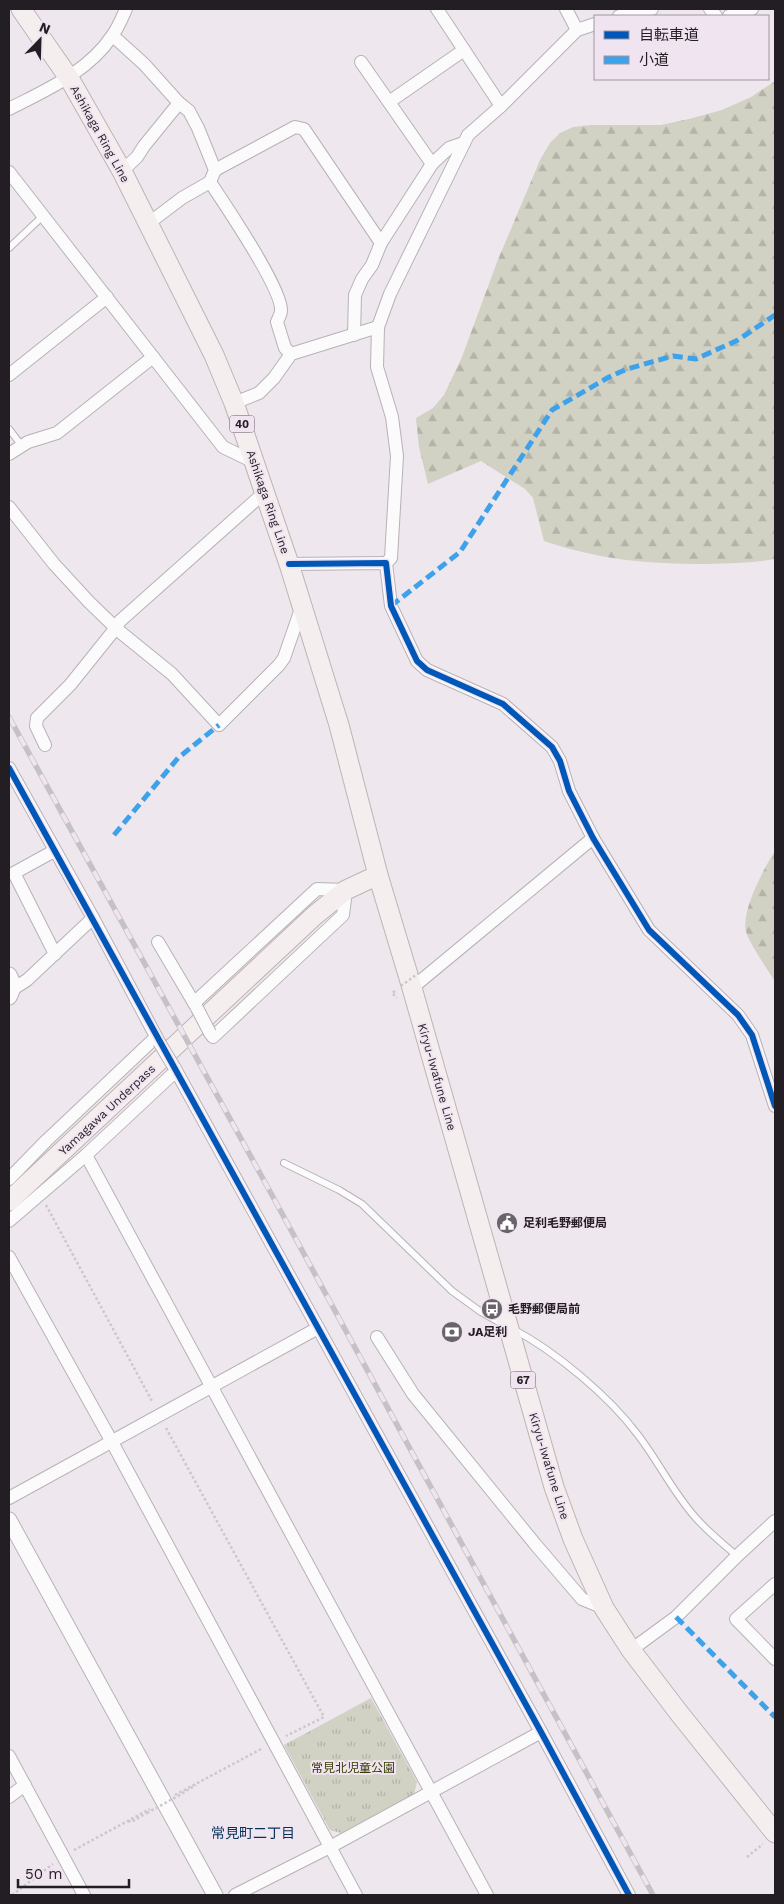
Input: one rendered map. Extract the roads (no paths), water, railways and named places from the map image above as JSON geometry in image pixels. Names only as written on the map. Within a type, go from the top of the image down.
[{"type":"main road","name":"Ashikaga Ring Line","points":[[21,9],[69,78],[122,171],[214,356],[234,403],[266,492],[339,725],[378,875]]},
{"type":"main road","points":[[346,890],[378,875]]},
{"type":"main road","name":"Kiryu-Iwafune Line","points":[[378,875],[411,982],[554,1487],[573,1540],[604,1608],[631,1650],[771,1837]]},
{"type":"main road","name":"Yamagawa Underpass","points":[[9,1201],[315,915],[346,890]]},
{"type":"street","points":[[9,109],[69,78],[103,48],[113,36],[126,9]]},
{"type":"street","points":[[437,9],[501,106]]},
{"type":"street","points":[[566,9],[577,30]]},
{"type":"street","points":[[624,15],[652,9]]},
{"type":"street","points":[[732,15],[752,9]]},
{"type":"street","points":[[289,564],[386,563],[391,558],[397,456],[392,417],[377,367],[378,327],[390,294],[468,135],[501,106],[577,30],[594,24]]},
{"type":"street","points":[[113,36],[144,64],[179,104],[189,111],[215,170]]},
{"type":"street","points":[[388,102],[464,50]]},
{"type":"street","points":[[360,62],[432,164]]},
{"type":"street","points":[[122,171],[137,157],[179,104]]},
{"type":"street","points":[[149,223],[182,198],[210,182],[215,170],[295,126],[304,129],[381,243]]},
{"type":"street","points":[[354,335],[355,295],[362,279],[372,265],[381,243],[432,164],[449,148],[464,143]]},
{"type":"street","points":[[9,172],[223,447],[256,463]]},
{"type":"street","points":[[210,182],[236,221],[276,292],[281,311],[277,322],[285,348],[292,354]]},
{"type":"street","points":[[9,375],[107,297]]},
{"type":"street","points":[[234,403],[259,393],[274,378],[292,354],[378,327]]},
{"type":"street","points":[[9,454],[28,442],[57,433],[153,357]]},
{"type":"street","points":[[45,745],[36,726],[37,718],[70,684],[120,620],[266,492]]},
{"type":"street","points":[[9,508],[54,564],[89,602],[172,674],[219,725],[280,665],[302,606]]},
{"type":"street","points":[[386,563],[391,606],[417,661],[427,670],[503,704],[552,747],[560,761],[569,791],[593,838],[649,930],[738,1015],[752,1035],[775,1106]]},
{"type":"street","points":[[9,768],[629,1895]]},
{"type":"street","points":[[411,982],[593,838]]},
{"type":"street","points":[[54,850],[14,873],[55,954]]},
{"type":"street","points":[[158,942],[213,1037],[342,915],[346,890],[317,889],[195,1005]]},
{"type":"street","points":[[10,987],[27,980],[93,918]]},
{"type":"street","points":[[9,1179],[46,1141],[157,1040]]},
{"type":"street","points":[[9,1221],[86,1155],[175,1069]]},
{"type":"street","points":[[86,1155],[488,1895]]},
{"type":"street","points":[[9,1257],[112,1442],[356,1895]]},
{"type":"street","points":[[9,1498],[318,1328]]},
{"type":"street","points":[[377,1337],[413,1394],[547,1558],[582,1599],[604,1608]]},
{"type":"street","points":[[9,1520],[215,1895]]},
{"type":"street","points":[[631,1650],[676,1617],[775,1521]]},
{"type":"street","points":[[775,1584],[736,1619],[775,1659]]},
{"type":"street","points":[[235,1895],[330,1847],[541,1732]]},
{"type":"street","points":[[9,1756],[84,1895]]},
{"type":"street","points":[[9,1797],[25,1785]]},
{"type":"lane","points":[[9,248],[44,215]]},
{"type":"lane","points":[[9,429],[22,446]]},
{"type":"lane","points":[[284,1163],[339,1190],[362,1204],[452,1291],[481,1312],[530,1338],[577,1374],[615,1408],[638,1434],[694,1516],[737,1556]]},
{"type":"railway","points":[[9,717],[653,1895]]},
{"type":"place","name":"足利毛野郵便局","points":[[507,1223]]},
{"type":"place","name":"毛野郵便局前","points":[[492,1309]]},
{"type":"place","name":"JA足利","points":[[452,1332]]},
{"type":"district","name":"常見町二丁目","points":[[253,1833]]},
{"type":"park label","name":"常見北児童公園","points":[[353,1768]]}]
